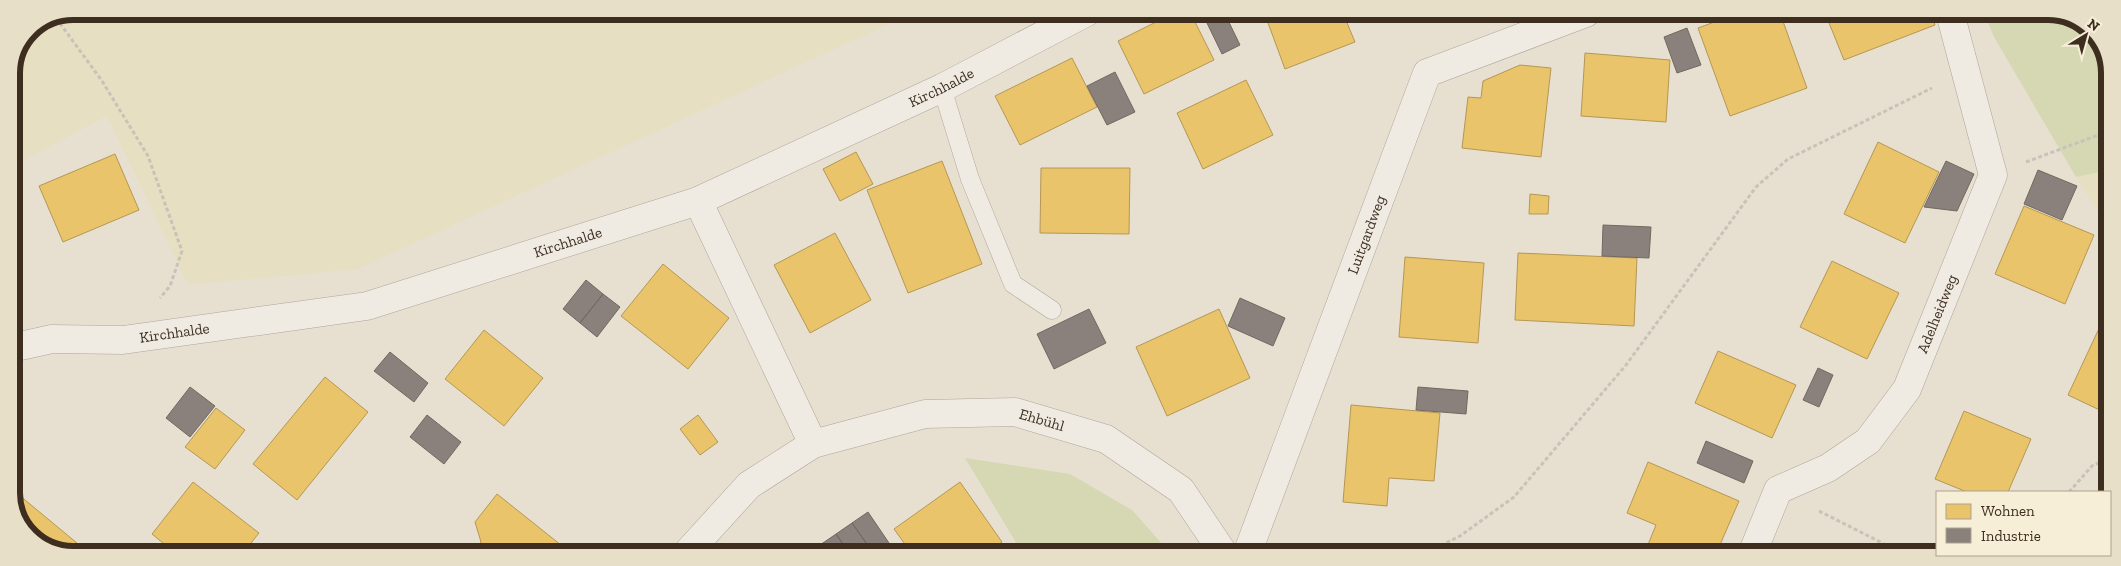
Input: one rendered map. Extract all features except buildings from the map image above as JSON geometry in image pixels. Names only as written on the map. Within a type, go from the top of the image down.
[{"type":"street","name":"Kirchhalde","points":[[20,346],[52,339],[123,340],[367,306],[698,201],[942,88],[1072,20]]},
{"type":"street","name":"Luitgardweg","points":[[1250,546],[1427,74],[1568,20]]},
{"type":"street","points":[[1952,20],[1993,176]]},
{"type":"street","name":"Adelheidweg","points":[[1778,490],[1828,468],[1868,441],[1907,389],[1993,176]]},
{"type":"street","points":[[698,201],[813,444]]},
{"type":"street","name":"Ehbühl","points":[[694,546],[749,485],[813,444],[925,414],[1015,412],[1106,439],[1181,490],[1219,546]]},
{"type":"street","points":[[1755,546],[1778,490]]},
{"type":"lane","points":[[942,88],[970,179],[1013,284],[1052,310]]},
{"type":"path","points":[[59,22],[102,81],[148,156],[182,251],[170,286],[123,340]]},
{"type":"path","points":[[1439,546],[1460,536],[1514,497],[1626,365],[1756,187],[1788,159],[1966,72]]},
{"type":"path","points":[[1993,176],[2101,133]]},
{"type":"path","points":[[2070,491],[2092,466],[2101,462]]},
{"type":"path","points":[[1778,490],[1888,546]]},
{"type":"shaded area","points":[[73,20],[898,20],[358,269],[188,285],[107,116],[20,162],[21,62],[24,52],[35,35],[52,24]]},
{"type":"shaded area","points":[[2101,172],[2101,217],[2076,177]]},
{"type":"green space","points":[[1987,20],[2055,20],[2072,25],[2092,43],[2097,52],[2101,69],[2101,172],[2076,177],[1994,37]]},
{"type":"green space","points":[[965,458],[1070,474],[1132,510],[1164,546],[1018,546]]}]
